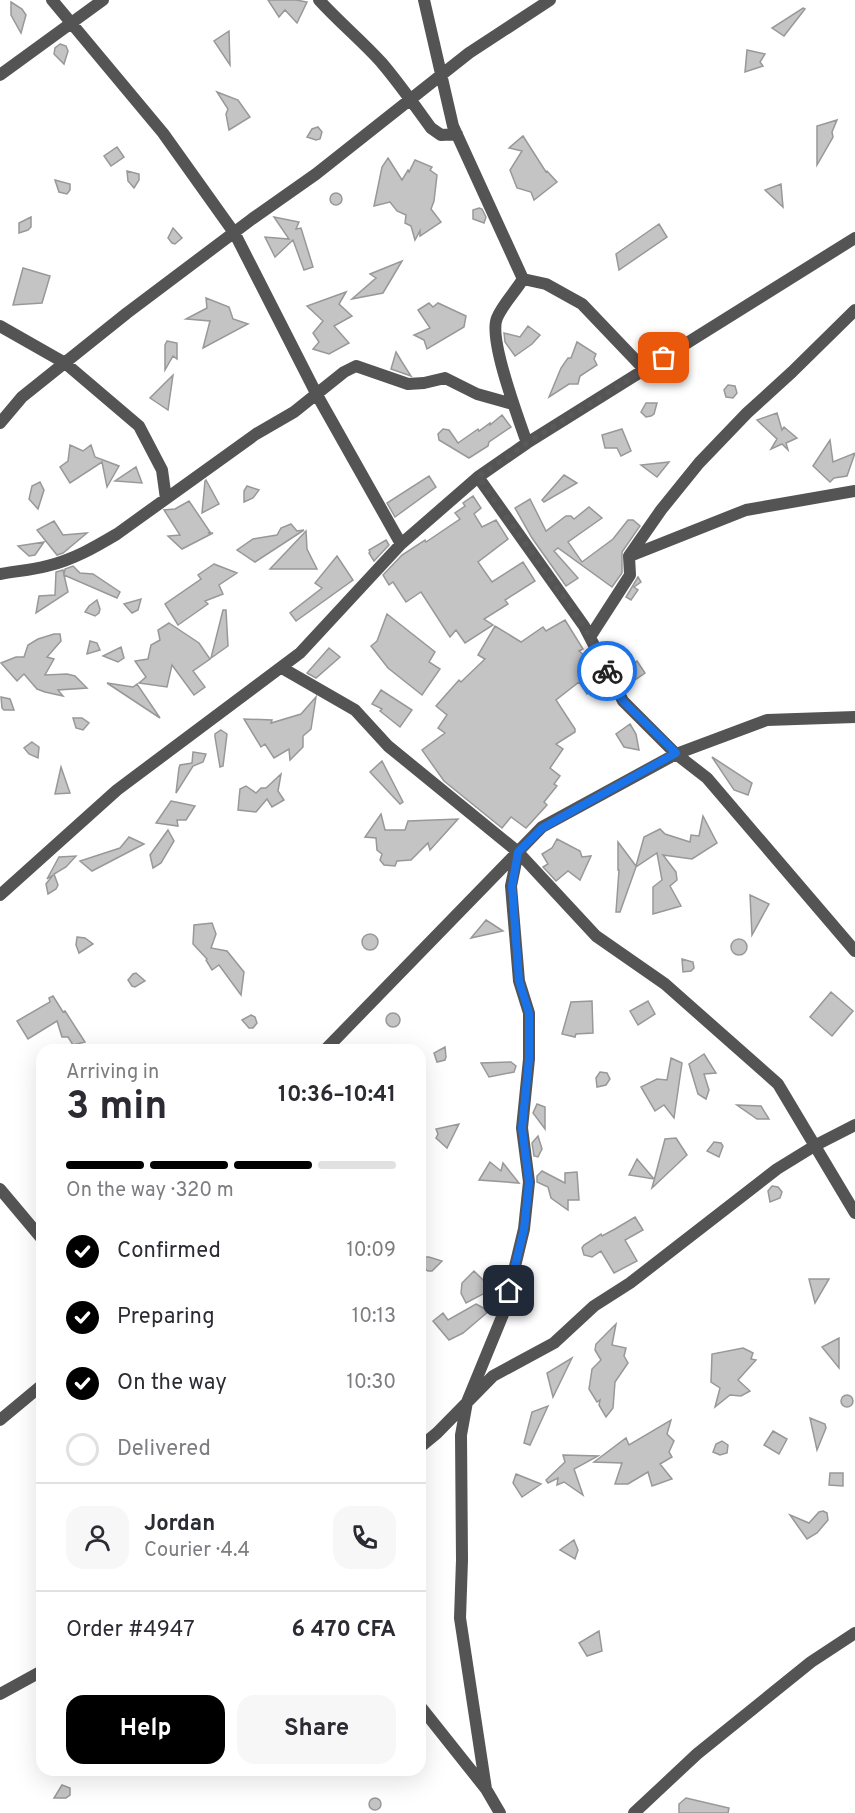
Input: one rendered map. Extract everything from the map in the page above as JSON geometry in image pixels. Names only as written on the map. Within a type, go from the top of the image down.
[{"type":"street","points":[[52,0],[163,133],[235,234],[317,395],[401,544]]},
{"type":"street","points":[[0,75],[103,0]]},
{"type":"street","points":[[319,0],[343,27],[382,63],[431,128],[441,135],[457,134]]},
{"type":"street","points":[[424,0],[457,134],[523,279]]},
{"type":"street","points":[[0,423],[22,397],[127,313],[316,174],[469,53],[549,0]]},
{"type":"street","points":[[0,895],[117,790],[300,653],[401,544],[478,477],[527,443],[855,238]]},
{"type":"street","points":[[523,279],[546,284],[582,304],[645,370]]},
{"type":"street","points":[[523,279],[496,320],[496,342],[513,404],[527,443]]},
{"type":"street","points":[[590,638],[630,575],[629,556],[661,510],[699,464],[747,413],[855,310]]},
{"type":"street","points":[[0,326],[65,363],[138,426],[162,470],[166,499]]},
{"type":"street","points":[[0,574],[47,566],[73,558],[117,534],[256,434],[294,412],[344,372],[356,366],[408,384],[445,378],[477,394],[513,404]]},
{"type":"street","points":[[478,477],[584,626],[623,701],[676,753],[707,778],[855,951]]},
{"type":"street","points":[[629,556],[746,510],[855,491]]},
{"type":"street","points":[[282,668],[356,710],[388,746],[518,852],[596,936],[665,984],[778,1084],[855,1214]]},
{"type":"street","points":[[331,1044],[542,828],[676,753],[767,720],[855,717]]},
{"type":"street","points":[[486,1789],[460,1618],[461,1434],[466,1402],[504,1312],[524,1229],[529,1182],[522,1128],[529,1059],[529,1013],[519,981],[512,886],[518,852]]},
{"type":"street","points":[[426,1442],[450,1421],[493,1376],[554,1343],[594,1306],[630,1283],[777,1169],[855,1125]]},
{"type":"street","points":[[0,1189],[36,1232]]},
{"type":"street","points":[[0,1420],[36,1390]]},
{"type":"street","points":[[634,1813],[697,1754],[811,1662],[855,1633]]},
{"type":"street","points":[[0,1694],[36,1674]]},
{"type":"street","points":[[426,1714],[486,1789],[500,1813]]},
{"type":"building","points":[[268,0],[307,2],[297,23],[285,10],[279,17]]},
{"type":"building","points":[[11,2],[22,9],[26,15],[21,33],[11,15]]},
{"type":"building","points":[[803,8],[805,9],[784,36],[772,28]]},
{"type":"building","points":[[229,31],[230,65],[214,41]]},
{"type":"building","points":[[60,44],[66,46],[68,51],[64,64],[54,54],[55,48]]},
{"type":"building","points":[[747,50],[765,54],[760,62],[763,66],[745,72]]},
{"type":"building","points":[[217,92],[238,100],[250,117],[229,130],[226,114],[228,109]]},
{"type":"building","points":[[837,120],[832,132],[833,137],[817,165],[817,126]]},
{"type":"building","points":[[318,127],[322,132],[320,139],[307,137],[312,129]]},
{"type":"building","points":[[523,136],[546,172],[557,182],[534,200],[531,192],[517,188],[510,170],[522,151],[509,148]]},
{"type":"building","points":[[117,147],[124,157],[111,166],[104,156]]},
{"type":"building","points":[[388,158],[402,180],[415,160],[432,167],[430,170],[437,175],[431,209],[441,222],[420,236],[420,231],[415,240],[411,226],[405,223],[406,215],[397,211],[390,202],[374,206],[382,167]]},
{"type":"building","points":[[127,171],[139,174],[139,180],[134,188],[128,181]]},
{"type":"building","points":[[55,180],[70,184],[67,194],[59,192]]},
{"type":"building","points":[[781,184],[783,207],[765,190]]},
{"type":"building","points":[[338,193],[341,194],[341,204],[334,205],[331,204],[330,197],[331,194]]},
{"type":"building","points":[[479,208],[486,217],[484,223],[473,219],[473,210]]},
{"type":"building","points":[[31,217],[31,227],[19,233],[19,223]]},
{"type":"building","points":[[274,217],[299,222],[296,229],[301,228],[313,267],[304,270],[293,240],[275,257],[265,237],[289,239]]},
{"type":"building","points":[[659,224],[667,237],[619,270],[616,254]]},
{"type":"building","points":[[173,228],[182,238],[175,244],[168,238]]},
{"type":"building","points":[[402,261],[383,293],[352,299],[376,278],[370,274]]},
{"type":"building","points":[[23,268],[50,276],[42,303],[13,305]]},
{"type":"building","points":[[346,292],[339,304],[352,316],[334,326],[349,343],[329,354],[313,349],[319,342],[313,333],[323,321],[307,306]]},
{"type":"building","points":[[206,298],[229,307],[233,319],[248,324],[203,348],[210,321],[186,319],[207,308]]},
{"type":"building","points":[[429,303],[433,307],[438,303],[466,316],[464,327],[427,349],[424,340],[414,335],[430,328],[418,310]]},
{"type":"building","points":[[528,326],[540,335],[515,356],[505,342],[504,333],[520,337]]},
{"type":"building","points":[[167,341],[177,343],[177,359],[173,356],[165,370],[165,345]]},
{"type":"building","points":[[577,342],[596,354],[594,359],[597,365],[580,376],[578,384],[569,384],[549,397],[561,368],[568,358],[571,358]]},
{"type":"building","points":[[396,352],[402,362],[411,376],[391,369]]},
{"type":"building","points":[[173,375],[168,410],[150,398]]},
{"type":"building","points":[[728,385],[735,386],[737,393],[733,398],[726,397],[724,390]]},
{"type":"building","points":[[646,403],[657,403],[654,414],[646,417],[641,412]]},
{"type":"building","points":[[777,413],[782,430],[784,427],[797,438],[786,443],[788,450],[782,444],[771,449],[777,439],[757,420]]},
{"type":"building","points":[[502,415],[511,427],[469,458],[439,440],[438,434],[443,429],[449,430],[458,443],[478,429],[479,431],[490,423],[490,425]]},
{"type":"building","points":[[622,429],[631,451],[621,456],[617,448],[605,448],[602,435]]},
{"type":"building","points":[[830,440],[833,462],[855,453],[847,476],[834,478],[830,482],[813,466]]},
{"type":"building","points":[[70,445],[83,451],[91,445],[95,457],[119,466],[107,487],[102,462],[70,483],[60,467],[68,461]]},
{"type":"building","points":[[669,462],[657,477],[641,465]]},
{"type":"building","points":[[136,467],[142,483],[115,481]]},
{"type":"building","points":[[564,475],[577,483],[544,502],[542,500]]},
{"type":"building","points":[[429,476],[436,487],[395,517],[387,503]]},
{"type":"building","points":[[205,481],[219,504],[202,513]]},
{"type":"building","points":[[40,482],[44,490],[38,509],[29,499],[32,486]]},
{"type":"building","points":[[247,486],[259,490],[253,498],[244,502],[244,491]]},
{"type":"building","points":[[473,496],[481,508],[474,514],[482,527],[496,520],[508,539],[478,562],[492,582],[523,562],[535,581],[505,600],[508,604],[484,619],[493,625],[465,643],[456,630],[450,637],[421,592],[406,602],[393,582],[389,585],[383,575],[402,555],[460,519],[455,513]]},
{"type":"building","points":[[530,499],[546,531],[566,516],[574,519],[589,507],[602,518],[568,542],[582,562],[613,539],[628,520],[633,520],[640,526],[622,552],[622,573],[612,587],[558,548],[554,551],[578,578],[566,586],[532,538],[515,508]]},
{"type":"building","points":[[189,501],[210,532],[208,533],[213,533],[182,549],[168,536],[180,535],[164,510],[175,509]]},
{"type":"building","points":[[54,521],[63,535],[87,533],[63,553],[57,555],[37,530]]},
{"type":"building","points":[[291,524],[297,531],[304,530],[255,562],[237,550],[253,539],[277,535],[281,528]]},
{"type":"building","points":[[306,531],[307,549],[317,569],[270,569]]},
{"type":"building","points":[[386,540],[389,545],[374,561],[369,550]]},
{"type":"building","points":[[44,542],[35,555],[29,556],[18,546]]},
{"type":"building","points":[[337,556],[353,580],[296,621],[290,613],[322,588],[315,583]]},
{"type":"building","points":[[214,564],[237,573],[219,585],[223,594],[205,601],[208,604],[178,625],[165,604],[201,579],[198,575]]},
{"type":"building","points":[[73,566],[80,573],[93,574],[120,592],[117,598],[64,575],[68,592],[36,613],[39,596],[55,595],[56,572],[63,570],[64,574],[65,569]]},
{"type":"building","points":[[638,577],[641,582],[634,587],[638,590],[631,600],[626,597]]},
{"type":"building","points":[[141,599],[138,610],[132,613],[124,604]]},
{"type":"building","points":[[97,600],[99,613],[95,616],[85,612],[89,606]]},
{"type":"building","points":[[223,610],[226,610],[228,646],[211,658]]},
{"type":"building","points":[[387,614],[435,652],[429,662],[440,669],[422,695],[388,668],[371,646],[377,641]]},
{"type":"building","points":[[565,620],[583,649],[579,651],[591,661],[587,665],[601,686],[587,694],[579,682],[556,700],[575,729],[575,732],[556,744],[563,749],[550,768],[560,776],[554,784],[557,786],[544,802],[547,805],[526,828],[511,817],[502,828],[444,781],[422,750],[445,733],[438,728],[447,715],[436,706],[459,680],[461,682],[485,659],[478,655],[495,626],[521,642],[543,627],[546,631]]},
{"type":"building","points":[[169,623],[199,643],[210,659],[193,671],[205,687],[194,695],[172,665],[167,687],[139,683],[146,677],[135,661],[148,659],[151,645],[160,640],[158,630]]},
{"type":"building","points":[[54,634],[60,634],[61,641],[47,657],[54,659],[45,675],[75,676],[87,688],[58,690],[63,696],[45,692],[37,689],[24,674],[17,681],[1,663],[16,657],[24,657],[28,645]]},
{"type":"building","points":[[90,641],[97,643],[100,650],[87,654]]},
{"type":"building","points":[[121,647],[124,658],[118,662],[103,656]]},
{"type":"building","points":[[329,648],[340,657],[316,678],[307,673]]},
{"type":"building","points":[[637,661],[645,673],[635,680],[627,667]]},
{"type":"building","points":[[107,683],[133,687],[137,684],[160,718]]},
{"type":"building","points":[[381,690],[412,710],[400,727],[380,711],[382,709],[372,704]]},
{"type":"building","points":[[1,697],[10,699],[14,710],[2,708]]},
{"type":"building","points":[[316,697],[311,729],[303,736],[303,747],[290,760],[289,749],[274,758],[265,744],[261,747],[244,719],[272,720],[271,723],[301,714]]},
{"type":"building","points":[[73,718],[82,718],[89,723],[83,730],[76,728]]},
{"type":"building","points":[[630,724],[636,734],[639,750],[624,747],[616,734]]},
{"type":"building","points":[[221,730],[227,734],[223,766],[220,767],[215,734]]},
{"type":"building","points":[[32,742],[39,747],[38,758],[29,754],[24,748]]},
{"type":"building","points":[[193,752],[206,754],[203,762],[193,766],[176,793],[180,765],[192,763]]},
{"type":"building","points":[[712,757],[752,783],[748,795],[734,790]]},
{"type":"building","points":[[382,761],[403,802],[400,804],[370,772]]},
{"type":"building","points":[[61,767],[70,793],[55,794]]},
{"type":"building","points":[[281,774],[278,791],[284,800],[272,807],[267,799],[256,812],[238,810],[240,789],[246,786],[256,793],[261,788],[266,788]]},
{"type":"building","points":[[171,801],[195,806],[186,820],[177,820],[178,826],[156,823]]},
{"type":"building","points":[[381,814],[385,830],[405,830],[408,821],[458,819],[430,850],[428,843],[411,860],[397,861],[395,866],[384,865],[380,860],[382,854],[377,850],[376,838],[365,837]]},
{"type":"building","points":[[703,816],[717,843],[692,859],[663,855],[676,872],[677,880],[670,886],[681,906],[653,914],[653,887],[662,880],[657,853],[636,867],[620,912],[616,912],[618,842],[636,866],[644,837],[660,829],[665,834],[690,842],[691,835],[699,836]]},
{"type":"building","points":[[168,830],[174,841],[161,863],[153,868],[150,855]]},
{"type":"building","points":[[129,837],[144,844],[92,871],[80,861],[120,848]]},
{"type":"building","points":[[557,839],[580,851],[582,857],[591,856],[580,880],[568,871],[556,881],[543,867],[548,864],[542,854],[552,848]]},
{"type":"building","points":[[76,856],[66,867],[54,874],[58,885],[48,894],[46,884],[53,875],[47,879],[59,857]]},
{"type":"building","points":[[750,895],[769,904],[752,935]]},
{"type":"building","points":[[486,920],[503,931],[471,938]]},
{"type":"building","points":[[212,923],[216,934],[211,948],[227,951],[244,972],[241,995],[219,965],[212,970],[207,959],[193,944],[194,925]]},
{"type":"building","points":[[370,934],[378,942],[370,950],[362,942]]},
{"type":"building","points":[[77,937],[85,938],[93,944],[79,953],[76,945]]},
{"type":"building","points":[[739,939],[747,947],[739,955],[731,947]]},
{"type":"building","points":[[682,959],[693,962],[694,968],[691,971],[683,972]]},
{"type":"building","points":[[136,973],[145,981],[135,987],[128,980]]},
{"type":"building","points":[[831,992],[853,1011],[832,1036],[810,1017]]},
{"type":"building","points":[[53,996],[85,1042],[72,1044],[68,1037],[62,1037],[57,1021],[28,1039],[17,1021],[50,1002],[49,998]]},
{"type":"building","points":[[592,1001],[593,1033],[576,1034],[575,1037],[562,1034],[571,1002]]},
{"type":"building","points":[[648,1001],[655,1014],[638,1025],[630,1011]]},
{"type":"building","points":[[390,1013],[396,1013],[400,1020],[396,1027],[390,1027],[386,1023],[386,1017]]},
{"type":"building","points":[[251,1015],[255,1017],[257,1023],[253,1028],[249,1028],[242,1020]]},
{"type":"building","points":[[445,1047],[445,1060],[437,1062],[434,1053]]},
{"type":"building","points":[[704,1054],[716,1073],[704,1074],[709,1090],[706,1099],[698,1094],[689,1064]]},
{"type":"building","points":[[671,1058],[682,1063],[674,1118],[664,1105],[655,1111],[641,1087],[657,1079],[667,1080]]},
{"type":"building","points":[[511,1062],[516,1066],[514,1072],[489,1077],[481,1063]]},
{"type":"building","points":[[600,1072],[607,1073],[610,1079],[606,1085],[597,1087],[596,1078]]},
{"type":"building","points":[[537,1104],[545,1107],[545,1129],[533,1113]]},
{"type":"building","points":[[737,1105],[761,1106],[769,1119],[757,1119]]},
{"type":"building","points":[[459,1124],[447,1148],[436,1138],[438,1134],[436,1129]]},
{"type":"building","points":[[538,1136],[542,1149],[538,1157],[534,1156],[532,1143]]},
{"type":"building","points":[[676,1138],[687,1155],[652,1188],[665,1139]]},
{"type":"building","points":[[714,1142],[721,1143],[723,1146],[719,1157],[707,1151]]},
{"type":"building","points":[[637,1159],[654,1179],[629,1175]]},
{"type":"building","points":[[490,1162],[501,1171],[503,1163],[519,1183],[479,1180]]},
{"type":"building","points":[[542,1171],[565,1183],[565,1173],[577,1172],[579,1200],[568,1200],[568,1210],[551,1198],[548,1187],[537,1182],[537,1176]]},
{"type":"building","points":[[772,1186],[778,1187],[782,1192],[780,1198],[770,1202],[768,1191]]},
{"type":"building","points":[[635,1217],[643,1230],[625,1240],[637,1261],[614,1273],[601,1251],[592,1257],[584,1255],[582,1248],[584,1245]]},
{"type":"building","points":[[426,1257],[442,1261],[432,1271],[428,1271]]},
{"type":"building","points":[[474,1271],[489,1289],[466,1303],[461,1293],[462,1283]]},
{"type":"building","points":[[809,1279],[829,1279],[815,1303]]},
{"type":"building","points":[[476,1304],[489,1311],[463,1333],[449,1340],[433,1321],[443,1313],[448,1320]]},
{"type":"building","points":[[616,1324],[612,1345],[626,1348],[624,1356],[628,1363],[615,1382],[613,1408],[606,1417],[599,1405],[600,1400],[597,1402],[589,1389],[592,1369],[601,1360],[595,1350],[596,1344]]},
{"type":"building","points":[[839,1338],[839,1368],[822,1347]]},
{"type":"building","points":[[743,1348],[753,1353],[751,1359],[756,1360],[738,1380],[750,1391],[741,1396],[730,1395],[715,1407],[720,1388],[711,1382],[712,1354]]},
{"type":"building","points":[[572,1358],[553,1397],[547,1373]]},
{"type":"building","points":[[849,1395],[853,1401],[849,1407],[845,1407],[841,1399]]},
{"type":"building","points":[[548,1406],[530,1445],[524,1443],[532,1412]]},
{"type":"building","points":[[810,1418],[825,1424],[826,1428],[817,1450]]},
{"type":"building","points":[[671,1420],[667,1434],[674,1441],[669,1452],[672,1457],[660,1464],[672,1479],[652,1486],[648,1472],[628,1484],[615,1484],[622,1463],[594,1462],[626,1438],[629,1445]]},
{"type":"building","points":[[773,1431],[787,1439],[779,1454],[764,1445]]},
{"type":"building","points":[[722,1441],[728,1445],[727,1453],[720,1455],[713,1452],[716,1444]]},
{"type":"building","points":[[563,1455],[598,1456],[574,1469],[583,1495],[564,1482],[557,1485],[558,1478],[548,1483],[546,1480],[565,1462]]},
{"type":"building","points":[[830,1473],[843,1473],[843,1486],[829,1485]]},
{"type":"building","points":[[516,1474],[541,1484],[522,1497],[513,1483]]},
{"type":"building","points":[[819,1512],[827,1513],[828,1520],[817,1533],[807,1539],[790,1515],[809,1523]]},
{"type":"building","points":[[574,1540],[578,1550],[575,1559],[560,1550]]},
{"type":"building","points":[[599,1631],[602,1651],[587,1656],[579,1643]]},
{"type":"building","points":[[62,1785],[70,1788],[70,1795],[66,1798],[54,1798]]},
{"type":"building","points":[[377,1798],[381,1804],[377,1810],[373,1810],[369,1802]]},
{"type":"building","points":[[686,1798],[729,1808],[728,1813],[679,1813],[679,1804]]},
{"type":"way so far","points":[[607,671],[584,626],[478,477],[527,443],[664,358]]},
{"type":"route","points":[[509,1291],[524,1229],[529,1182],[522,1128],[529,1059],[529,1013],[519,981],[512,886],[518,852],[542,828],[676,753],[623,701],[607,671]]}]
